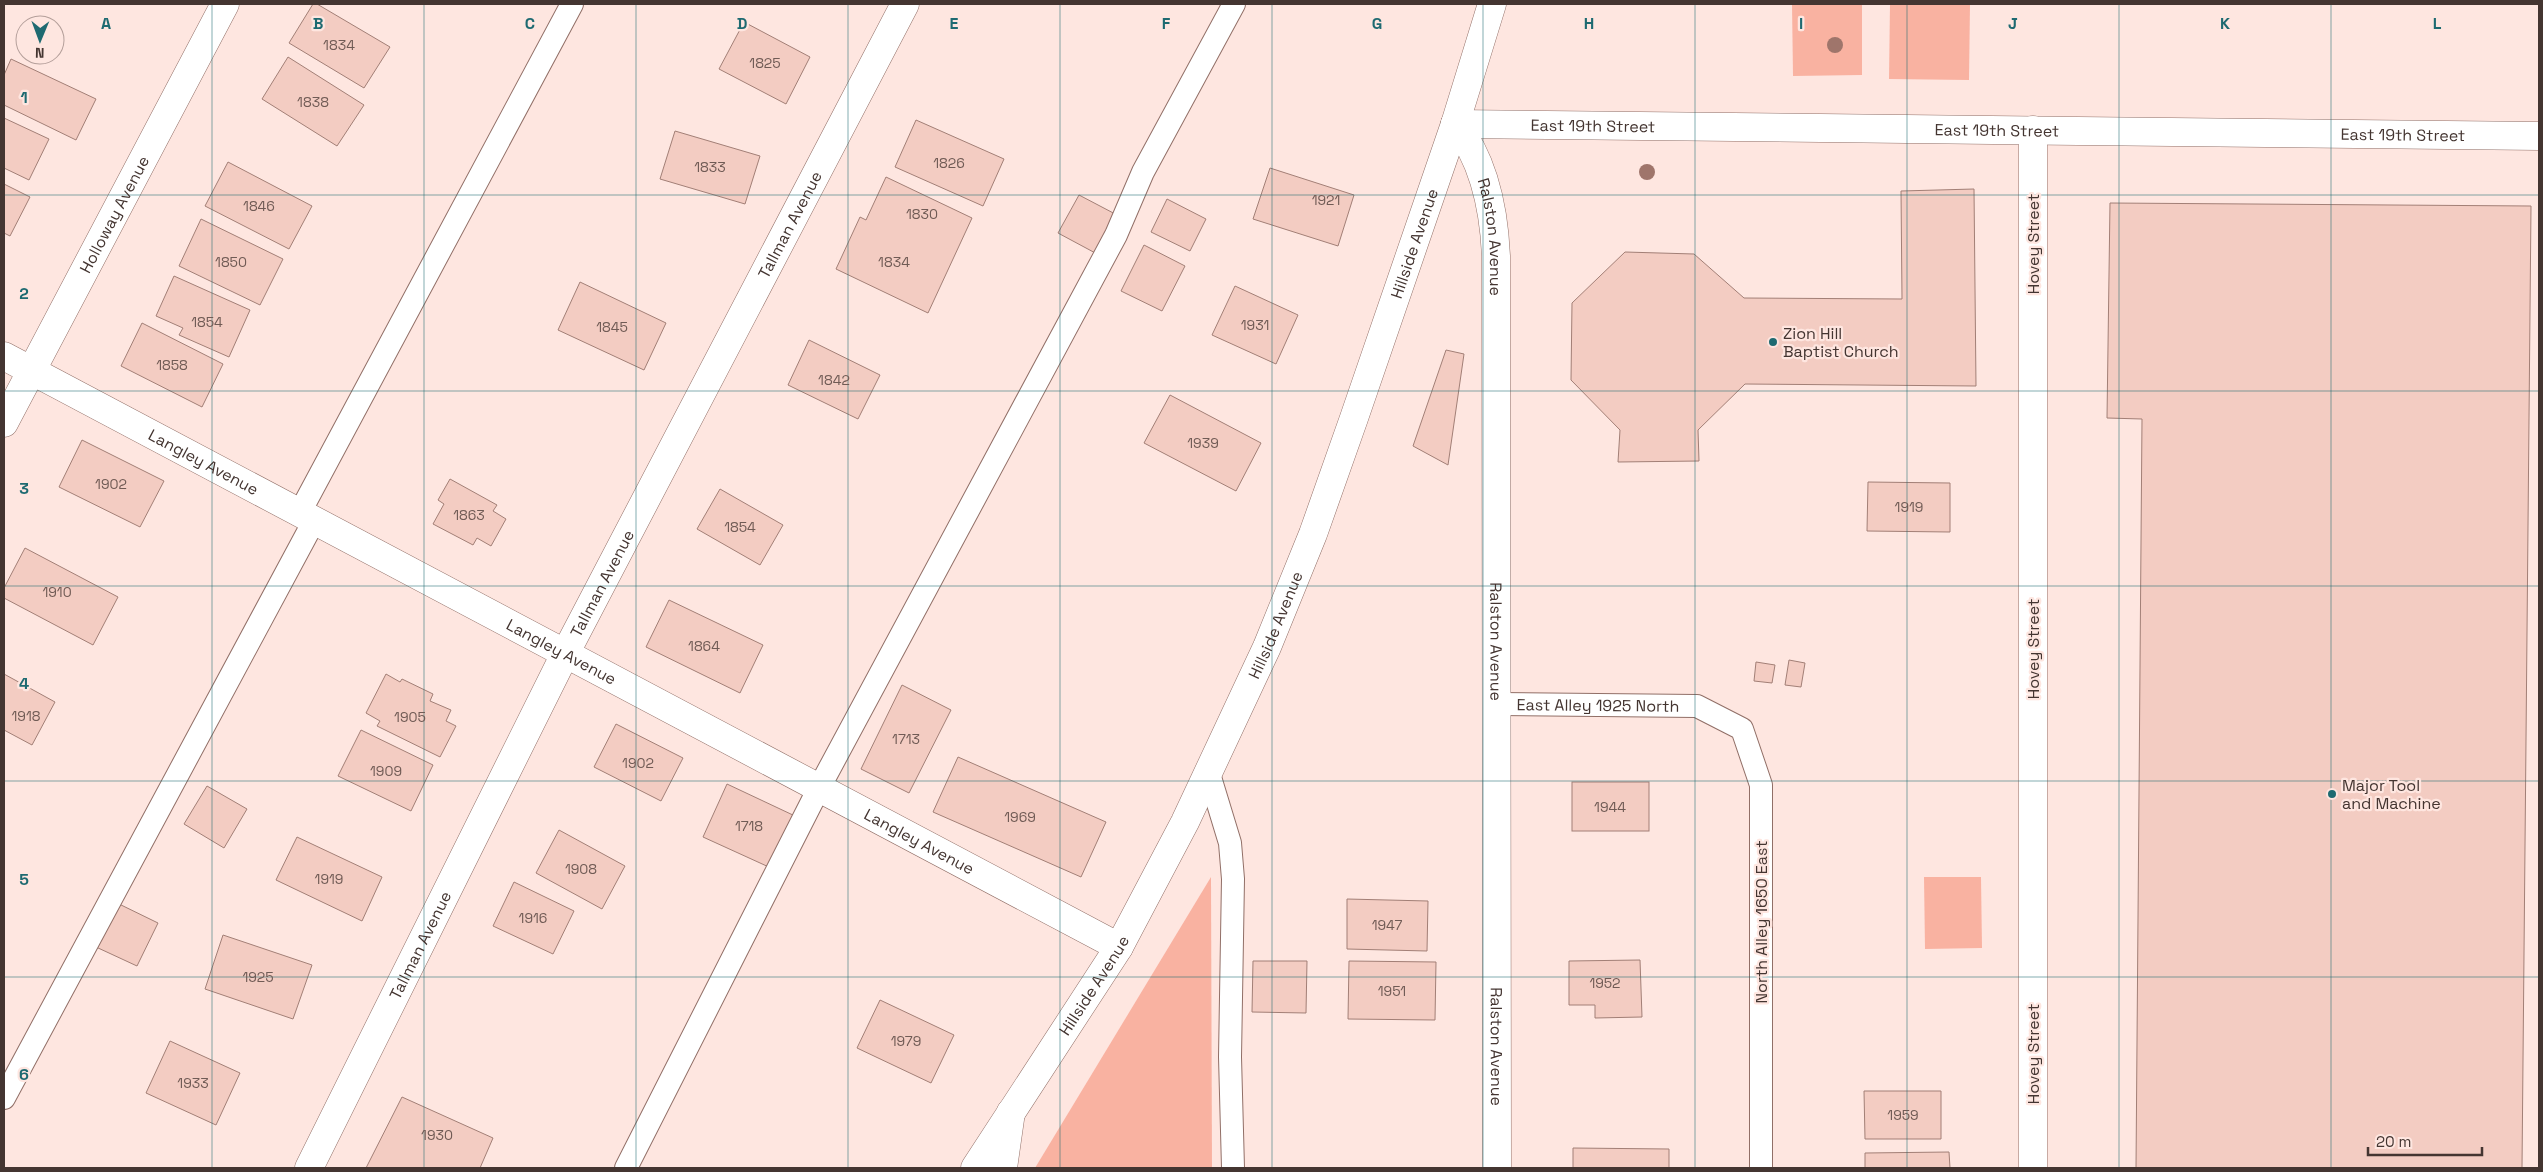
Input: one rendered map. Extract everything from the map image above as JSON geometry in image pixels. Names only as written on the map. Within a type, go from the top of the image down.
[{"type":"street","name":"Holloway Avenue","points":[[4,424],[226,4]]},
{"type":"street","name":"Tallman Avenue","points":[[310,1168],[565,654],[905,4]]},
{"type":"street","name":"Hillside Avenue","points":[[1477,4],[1482,38]]},
{"type":"street","name":"Hillside Avenue","points":[[975,1168],[1119,947],[1209,774],[1267,647],[1313,534],[1455,124],[1492,4]]},
{"type":"street","name":"East 19th Street","points":[[1455,124],[2539,136]]},
{"type":"street","name":"Ralston Avenue","points":[[1455,124],[1462,132],[1480,170],[1491,210],[1496,241],[1498,704],[1497,1168]]},
{"type":"street","name":"Hovey Street","points":[[2033,130],[2033,1168]]},
{"type":"street","name":"Langley Avenue","points":[[4,356],[306,518],[1119,947]]},
{"type":"street","points":[[1003,1168],[1011,1112]]},
{"type":"lane","points":[[4,1098],[572,4]]},
{"type":"lane","points":[[626,1168],[819,788],[1116,235],[1143,172],[1234,4]]},
{"type":"lane","name":"East Alley 1925 North","points":[[1498,704],[1697,706]]},
{"type":"lane","name":"North Alley 1650 East","points":[[1697,706],[1742,729],[1761,785],[1761,1168]]},
{"type":"lane","points":[[1209,774],[1230,843],[1233,879],[1230,1057],[1233,1168]]},
{"type":"shaded area","points":[[1792,4],[1862,4],[1862,75],[1793,76]]},
{"type":"shaded area","points":[[1890,4],[1970,4],[1969,80],[1889,79]]},
{"type":"shaded area","points":[[1211,877],[1212,1168],[1035,1168]]},
{"type":"shaded area","points":[[1924,877],[1981,877],[1982,948],[1925,949]]},
{"type":"building","points":[[313,4],[317,4],[390,47],[364,88],[289,43]]},
{"type":"building","points":[[744,22],[810,57],[786,104],[719,69]]},
{"type":"building","points":[[288,57],[364,105],[337,146],[262,99]]},
{"type":"building","points":[[11,59],[15,61],[15,65],[24,65],[96,99],[76,140],[4,105],[4,75]]},
{"type":"building","points":[[4,118],[49,139],[29,180],[4,168]]},
{"type":"building","points":[[916,120],[1004,159],[983,206],[895,167]]},
{"type":"building","points":[[675,131],[760,156],[745,204],[660,179]]},
{"type":"building","points":[[228,162],[312,206],[289,249],[205,206]]},
{"type":"building","points":[[1270,168],[1354,195],[1338,246],[1253,219]]},
{"type":"building","points":[[886,177],[972,218],[928,313],[836,269],[860,217],[866,220]]},
{"type":"building","points":[[4,184],[30,197],[10,236],[4,233]]},
{"type":"building","name":"Zion Hill Baptist Church","points":[[1974,189],[1976,386],[1745,384],[1698,430],[1699,461],[1618,462],[1620,430],[1571,380],[1572,303],[1625,252],[1694,254],[1744,298],[1902,299],[1901,191]]},
{"type":"building","points":[[1079,195],[1119,216],[1099,255],[1058,233]]},
{"type":"building","points":[[1167,199],[1206,219],[1190,251],[1151,232]]},
{"type":"building","name":"Major Tool and Machine","points":[[2110,203],[2531,206],[2522,1168],[2136,1168],[2142,419],[2107,418]]},
{"type":"building","points":[[201,219],[283,259],[260,305],[179,266]]},
{"type":"building","points":[[1144,245],[1185,266],[1162,311],[1121,291]]},
{"type":"building","points":[[174,276],[250,310],[229,357],[179,335],[183,328],[156,316]]},
{"type":"building","points":[[580,282],[666,323],[644,370],[558,330]]},
{"type":"building","points":[[1235,286],[1298,315],[1276,364],[1212,335]]},
{"type":"building","points":[[142,323],[223,364],[202,407],[121,366]]},
{"type":"building","points":[[809,340],[880,375],[858,419],[788,385]]},
{"type":"building","points":[[1446,350],[1464,354],[1448,465],[1413,446]]},
{"type":"building","points":[[1170,395],[1261,443],[1236,491],[1144,443]]},
{"type":"building","points":[[82,440],[164,481],[140,527],[59,487]]},
{"type":"building","points":[[450,479],[497,505],[493,511],[506,519],[491,546],[477,538],[473,545],[433,524],[444,504],[438,500]]},
{"type":"building","points":[[1868,482],[1950,483],[1950,532],[1867,531]]},
{"type":"building","points":[[720,489],[783,525],[760,565],[697,529]]},
{"type":"building","points":[[25,548],[118,597],[93,645],[4,598],[4,588]]},
{"type":"building","points":[[669,600],[763,645],[740,693],[646,647]]},
{"type":"building","points":[[1789,660],[1805,663],[1801,687],[1785,685]]},
{"type":"building","points":[[1756,662],[1775,665],[1772,683],[1754,681]]},
{"type":"building","points":[[4,674],[55,702],[32,745],[4,730]]},
{"type":"building","points":[[386,674],[400,682],[402,679],[433,694],[430,701],[451,710],[446,721],[456,726],[440,757],[377,726],[380,721],[366,713]]},
{"type":"building","points":[[902,685],[951,710],[909,793],[861,769]]},
{"type":"building","points":[[616,724],[683,758],[661,801],[594,767]]},
{"type":"building","points":[[361,730],[433,765],[411,811],[338,776]]},
{"type":"building","points":[[958,757],[1106,822],[1081,877],[933,812]]},
{"type":"building","points":[[1572,782],[1649,782],[1649,831],[1572,831]]},
{"type":"building","points":[[727,784],[795,816],[771,868],[703,837]]},
{"type":"building","points":[[207,786],[247,809],[224,848],[184,824]]},
{"type":"building","points":[[559,830],[625,866],[602,909],[536,873]]},
{"type":"building","points":[[297,837],[382,877],[362,921],[276,880]]},
{"type":"building","points":[[514,882],[574,911],[553,954],[493,926]]},
{"type":"building","points":[[1347,899],[1428,901],[1427,951],[1347,949]]},
{"type":"building","points":[[117,903],[158,923],[137,966],[96,947]]},
{"type":"building","points":[[223,935],[312,965],[293,1019],[205,989]]},
{"type":"building","points":[[1640,960],[1642,1017],[1595,1018],[1595,1005],[1569,1005],[1569,961]]},
{"type":"building","points":[[1253,961],[1307,961],[1306,1013],[1252,1012]]},
{"type":"building","points":[[1349,961],[1436,962],[1435,1020],[1348,1019]]},
{"type":"building","points":[[880,1000],[954,1035],[931,1083],[857,1048]]},
{"type":"building","points":[[170,1041],[240,1073],[216,1125],[146,1093]]},
{"type":"building","points":[[1864,1091],[1941,1091],[1941,1139],[1865,1139]]},
{"type":"building","points":[[402,1097],[493,1138],[480,1168],[366,1168]]},
{"type":"building","points":[[1573,1148],[1669,1149],[1669,1168],[1573,1168]]},
{"type":"building","points":[[1949,1152],[1950,1168],[1865,1168],[1865,1153]]},
{"type":"place","name":"Zion Hill Baptist Church","points":[[1773,342]]},
{"type":"place","name":"Major Tool and Machine","points":[[2332,794]]}]
